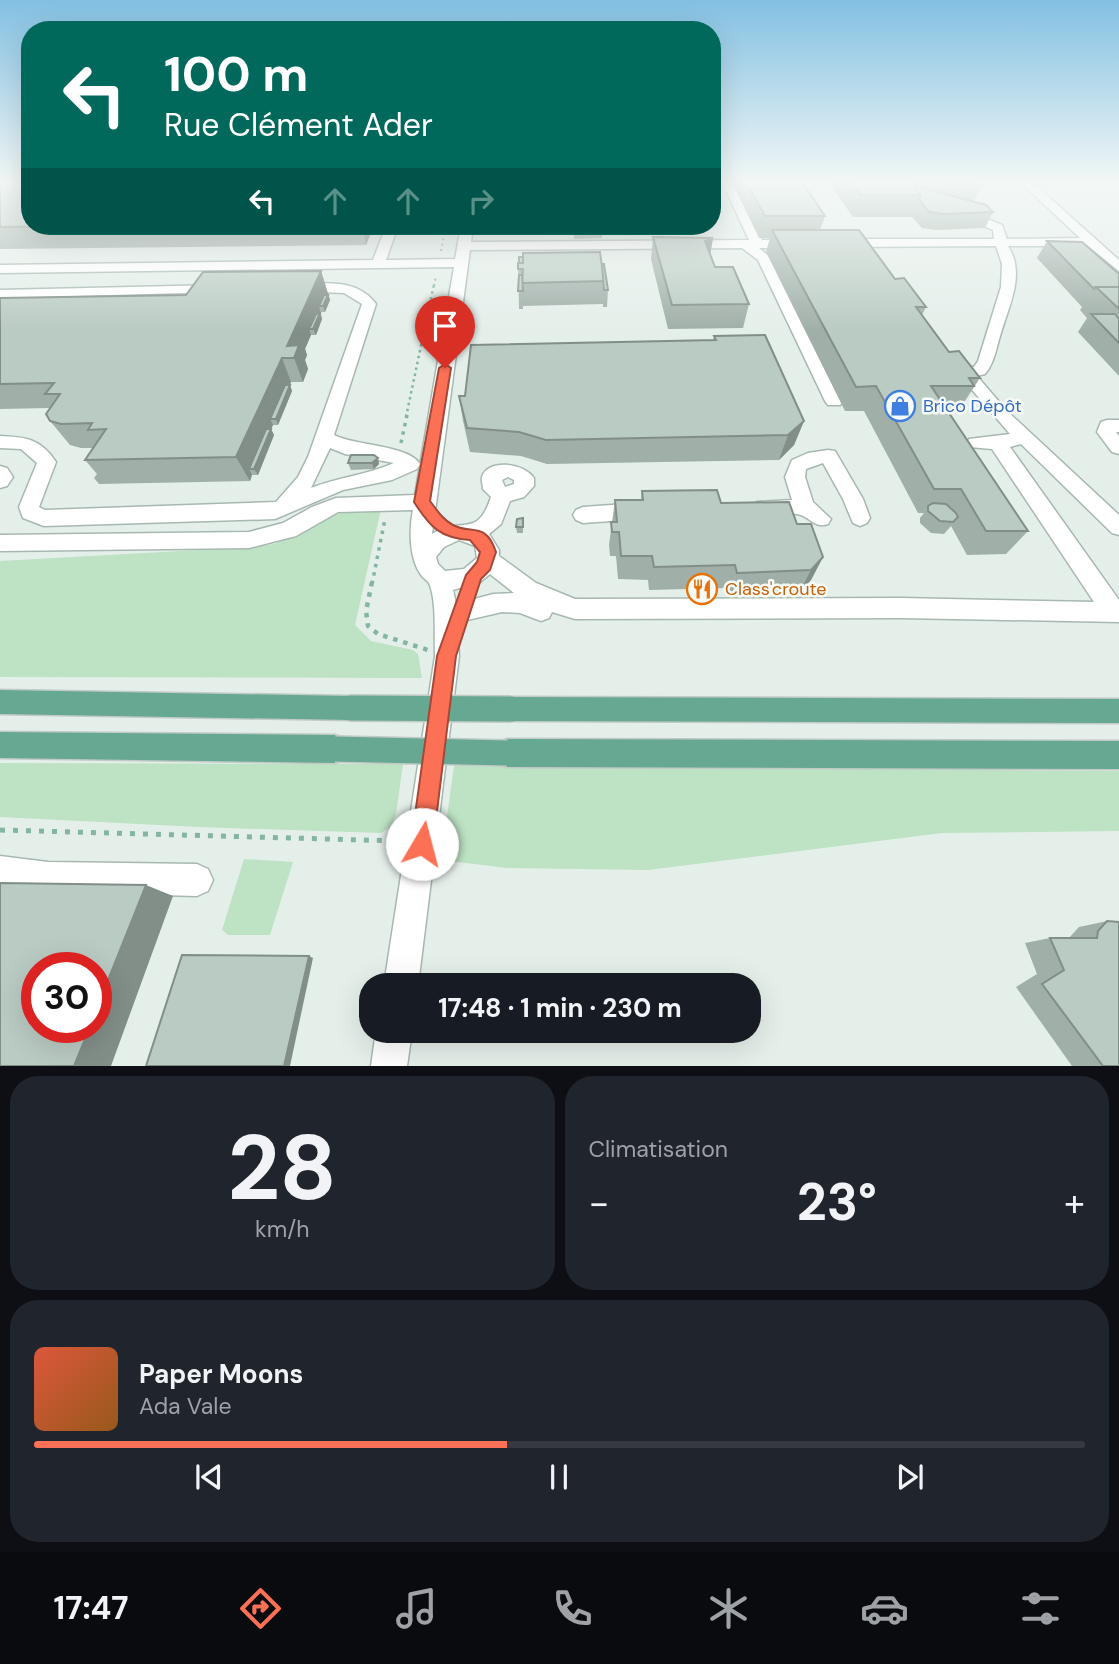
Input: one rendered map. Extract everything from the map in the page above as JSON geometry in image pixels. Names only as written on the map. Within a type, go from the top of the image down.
[{"type":"main road","points":[[0,702],[350,708],[1119,711]]},
{"type":"main road","points":[[0,745],[507,753],[1119,754]]},
{"type":"street","points":[[746,232],[751,244],[764,258],[835,401]]},
{"type":"street","points":[[965,373],[983,369],[1009,277],[1008,253],[997,237],[998,232]]},
{"type":"street","points":[[1081,232],[1119,267]]},
{"type":"street","points":[[379,264],[389,235]]},
{"type":"street","points":[[466,235],[419,464],[422,502],[420,530],[427,553],[428,568],[439,578],[457,581],[481,567]]},
{"type":"street","points":[[833,243],[997,237],[1092,242]]},
{"type":"street","points":[[859,243],[870,259]]},
{"type":"street","points":[[464,246],[807,244]]},
{"type":"street","points":[[725,245],[731,259]]},
{"type":"street","points":[[0,270],[379,264],[414,267],[461,263]]},
{"type":"street","points":[[275,512],[306,481],[324,438],[369,303],[362,295],[342,288],[289,288]]},
{"type":"street","points":[[0,294],[237,289]]},
{"type":"street","points":[[944,348],[1001,415],[1119,527]]},
{"type":"street","points":[[988,357],[1001,402],[1020,433]]},
{"type":"street","points":[[1119,426],[1107,426],[1106,432],[1119,448]]},
{"type":"street","points":[[976,443],[1015,440],[1020,433]]},
{"type":"street","points":[[324,438],[345,448],[395,456],[419,464]]},
{"type":"street","points":[[0,442],[26,443],[47,462],[31,498],[30,513],[34,517],[275,512],[340,484],[419,464]]},
{"type":"street","points":[[998,443],[1116,612]]},
{"type":"street","points":[[745,508],[813,513],[793,482],[794,472],[798,464],[808,457],[828,456],[853,499],[860,518]]},
{"type":"street","points":[[0,474],[3,477],[0,481]]},
{"type":"street","points":[[427,553],[436,540],[463,534],[494,519],[502,494]]},
{"type":"street","points":[[422,502],[438,523],[486,545],[481,567],[447,656]]},
{"type":"street","points":[[0,543],[249,540],[289,530],[336,505],[422,502]]},
{"type":"street","points":[[583,515],[664,510]]},
{"type":"street","points":[[481,567],[541,590],[551,603],[592,614]]},
{"type":"street","points":[[403,973],[447,656],[445,608],[439,578]]},
{"type":"street","points":[[463,611],[512,600],[553,617],[592,614],[859,617],[901,608],[1116,612]]},
{"type":"street","points":[[0,871],[48,877],[197,880]]},
{"type":"street","points":[[389,1066],[392,1043]]},
{"type":"path","points":[[0,830],[422,844]]},
{"type":"green space","points":[[381,509],[355,625],[371,641],[413,650],[418,654],[422,678],[0,677],[0,561],[253,547],[274,544],[306,531],[335,514]]},
{"type":"green space","points":[[0,763],[403,764],[396,814],[391,827],[381,833],[0,817]]},
{"type":"green space","points":[[454,766],[1119,771],[1119,831],[942,833],[648,870],[507,868],[441,860]]},
{"type":"green space","points":[[244,859],[293,862],[270,935],[228,935],[222,930]]},
{"type":"building","name":"Brico Dépôt","points":[[773,232],[860,232],[895,279],[904,278],[926,307],[916,307],[949,352],[959,351],[980,378],[969,378],[974,386],[931,386],[1028,531],[986,531],[961,489],[934,489],[876,386],[856,387]]},
{"type":"building","points":[[653,237],[713,238],[705,241],[715,267],[733,267],[749,304],[672,305]]},
{"type":"building","points":[[1047,241],[1082,242],[1119,274],[1119,287],[1094,289]]},
{"type":"building","points":[[600,252],[604,281],[522,283],[523,269],[518,269],[518,263],[523,263],[523,253]]},
{"type":"building","points":[[604,264],[608,290],[604,290]]},
{"type":"building","points":[[321,271],[287,346],[299,345],[294,358],[282,358],[236,457],[85,460],[106,429],[88,430],[92,423],[61,424],[50,421],[46,414],[60,394],[45,394],[54,383],[0,384],[0,298],[186,295],[203,272]]},
{"type":"building","points":[[519,275],[522,275],[523,291],[518,291]]},
{"type":"building","points":[[1096,287],[1119,287],[1119,309]]},
{"type":"building","points":[[324,295],[328,295],[323,306],[319,306]]},
{"type":"building","points":[[320,313],[313,329],[309,329],[316,314]]},
{"type":"building","points":[[1091,314],[1115,314],[1119,319],[1119,343]]},
{"type":"building","points":[[765,335],[804,421],[788,435],[546,440],[519,432],[467,428],[459,396],[465,396],[471,345],[716,340],[714,336]]},
{"type":"building","points":[[285,385],[290,385],[276,419],[270,419]]},
{"type":"building","points":[[266,429],[271,429],[254,469],[249,469]]},
{"type":"building","points":[[351,455],[374,455],[378,458],[372,463],[348,463]]},
{"type":"building","points":[[717,490],[721,503],[789,502],[797,524],[811,524],[823,557],[811,570],[737,573],[735,565],[654,567],[652,556],[621,556],[619,532],[612,532],[611,522],[617,522],[615,500],[643,500],[642,491]]},
{"type":"building","points":[[933,503],[946,504],[958,517],[953,522],[940,521],[928,511],[928,506]]},
{"type":"building","points":[[523,518],[523,527],[516,527],[517,519]]},
{"type":"building","points":[[0,883],[146,885],[112,970],[112,952],[21,952],[21,1043],[83,1043],[74,1066],[0,1066]]},
{"type":"building","points":[[1107,921],[1119,922],[1119,1066],[1103,1066],[1042,984],[1064,970],[1050,938],[1097,938],[1098,931]]},
{"type":"building","points":[[182,955],[309,956],[284,1066],[146,1066]]},
{"type":"place","name":"Brico Dépôt","points":[[900,406]]},
{"type":"place","name":"Class'croute","points":[[702,589]]},
{"type":"route","points":[[422,844],[447,656],[474,575],[484,565],[488,552],[486,545],[474,534],[452,533],[438,523],[422,502],[445,368]]}]
